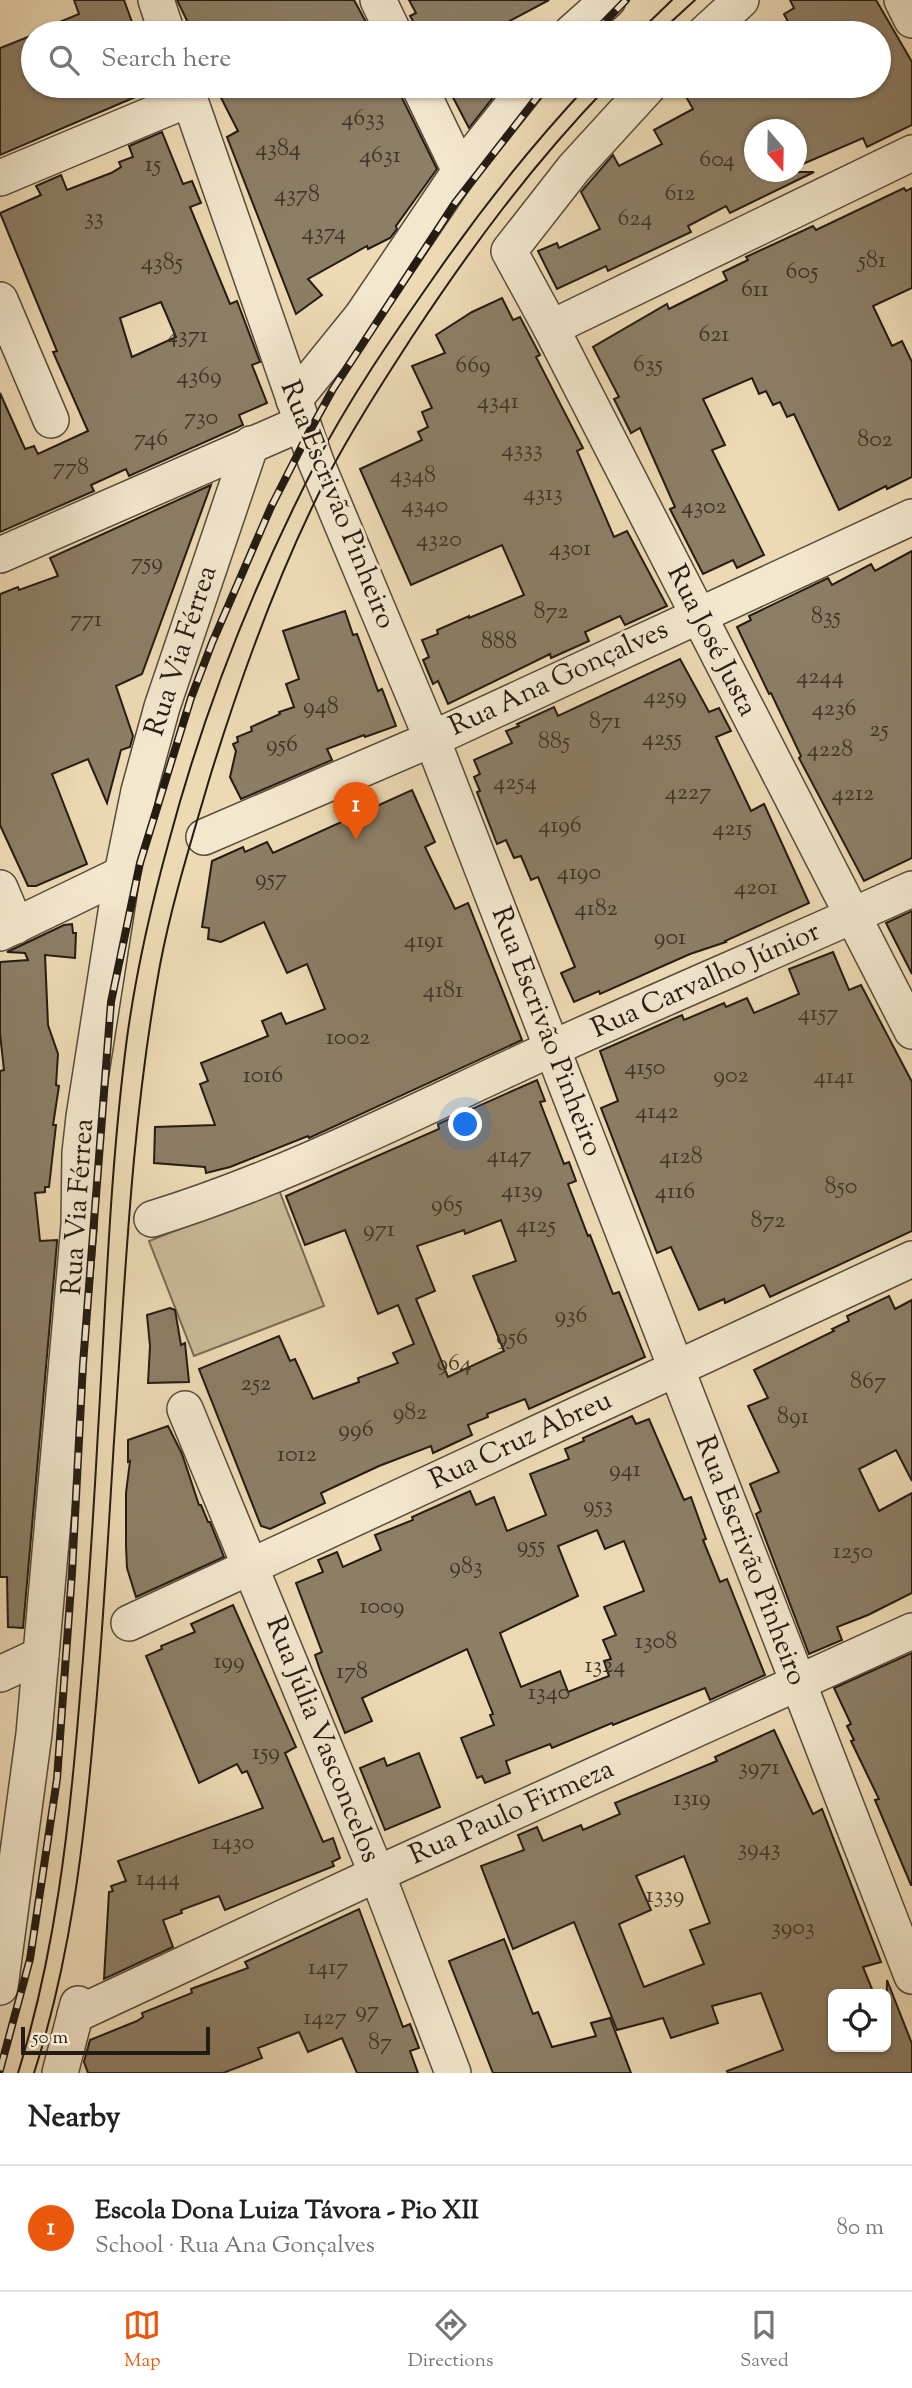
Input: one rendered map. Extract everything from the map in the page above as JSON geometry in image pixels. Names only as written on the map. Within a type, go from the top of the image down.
[{"type":"street","points":[[156,0],[163,21]]},
{"type":"street","points":[[378,0],[388,21]]},
{"type":"street","points":[[584,21],[608,0]]},
{"type":"street","points":[[718,21],[741,0]]},
{"type":"street","points":[[902,0],[912,20]]},
{"type":"street","points":[[0,178],[174,98]]},
{"type":"street","name":"Rua Escrivão Pinheiro","points":[[189,98],[332,503],[432,739],[554,1048],[797,1685],[912,1976]]},
{"type":"street","points":[[425,98],[460,171]]},
{"type":"street","points":[[0,555],[251,444],[298,412],[460,171],[518,98]]},
{"type":"street","name":"Rua José Justa","points":[[638,98],[574,168],[509,251],[912,1031]]},
{"type":"street","points":[[551,328],[912,153]]},
{"type":"street","points":[[0,300],[51,420]]},
{"type":"street","name":"Rua Via Férrea","points":[[0,1987],[34,1734],[78,1239],[84,1116],[122,874],[139,791],[162,707],[251,444]]},
{"type":"street","name":"Rua Ana Gonçalves","points":[[204,837],[432,739],[912,517]]},
{"type":"street","points":[[0,888],[8,930],[122,874]]},
{"type":"street","name":"Rua Carvalho Júnior","points":[[152,1219],[209,1201],[345,1145],[554,1048],[912,889]]},
{"type":"street","name":"Rua Cruz Abreu","points":[[129,1623],[912,1259]]},
{"type":"street","name":"Rua Júlia Vasconcelos","points":[[186,1409],[377,1874],[453,2073]]},
{"type":"street","name":"Rua Paulo Firmeza","points":[[60,2073],[76,2009],[912,1631]]},
{"type":"street","points":[[0,1674],[41,1655]]},
{"type":"shaded area","points":[[279,1190],[324,1306],[194,1356],[149,1241]]},
{"type":"building","points":[[74,0],[124,0],[132,21],[62,21],[79,14]]},
{"type":"building","points":[[177,0],[354,0],[365,21],[187,21]]},
{"type":"building","points":[[409,0],[549,0],[510,21],[413,21],[410,16],[416,13]]},
{"type":"building","points":[[790,0],[876,0],[888,21],[788,21],[784,14],[794,8]]},
{"type":"building","points":[[891,26],[912,62],[912,125],[867,147],[863,138],[807,162],[807,119],[744,119],[744,182],[794,182],[730,213],[726,206],[688,226],[691,232],[608,271],[606,266],[557,289],[538,251],[557,243],[559,248],[600,229],[581,192],[613,155],[619,166],[662,144],[654,130],[693,109],[687,98],[891,98]]},
{"type":"building","points":[[21,40],[21,98],[133,98],[0,155],[0,48]]},
{"type":"building","points":[[221,98],[402,98],[437,169],[390,238],[368,249],[367,246],[308,279],[322,295],[296,314],[227,137],[238,131]]},
{"type":"building","points":[[453,98],[493,98],[469,128]]},
{"type":"building","points":[[162,132],[183,184],[192,181],[201,203],[190,207],[230,304],[237,301],[260,362],[252,365],[267,403],[239,415],[243,425],[129,476],[126,469],[91,485],[94,491],[0,532],[0,393],[25,449],[34,446],[38,454],[88,431],[53,352],[57,351],[0,213],[41,195],[36,186],[61,175],[67,190],[111,173],[121,167],[119,162],[133,157],[129,146]],"holes":[[[161,302],[176,337],[132,357],[120,318]]]},
{"type":"building","points":[[904,188],[906,191],[912,188],[912,288],[873,306],[892,346],[902,341],[912,362],[912,477],[887,489],[886,486],[839,510],[794,414],[787,417],[780,402],[773,405],[766,391],[759,394],[752,378],[703,399],[725,445],[712,450],[764,555],[737,568],[733,560],[703,574],[670,509],[675,507],[640,428],[631,433],[614,399],[619,397],[593,347],[667,304],[669,309],[727,280],[723,272],[748,260],[746,257],[813,226],[816,230]]},
{"type":"building","points":[[502,298],[513,320],[520,317],[540,355],[536,357],[583,448],[577,451],[614,537],[627,531],[667,606],[625,625],[620,616],[585,632],[589,641],[551,658],[550,654],[448,704],[438,681],[433,684],[423,660],[429,657],[422,640],[438,634],[437,630],[524,595],[502,545],[411,585],[360,469],[422,440],[418,432],[428,427],[422,412],[432,408],[412,366],[445,353],[436,335],[472,312]]},
{"type":"building","points":[[211,485],[142,674],[116,686],[133,736],[130,747],[121,750],[107,803],[88,759],[52,774],[87,864],[36,886],[28,886],[0,825],[0,594],[58,576],[50,558]]},
{"type":"building","points":[[912,551],[912,858],[864,881],[799,758],[801,756],[737,627],[751,620],[749,616],[828,578],[832,585],[871,564],[875,571]]},
{"type":"building","points":[[345,611],[353,635],[357,634],[378,691],[382,689],[396,726],[327,749],[332,760],[241,799],[230,777],[236,751],[233,744],[238,742],[237,737],[252,731],[251,727],[280,714],[279,712],[294,707],[286,684],[299,679],[283,631]]},
{"type":"building","points":[[680,659],[709,712],[719,708],[731,731],[716,737],[751,811],[764,804],[809,903],[726,942],[690,954],[600,994],[599,991],[574,1002],[561,973],[575,967],[538,877],[531,880],[521,856],[514,858],[506,840],[497,844],[477,792],[480,791],[474,777],[480,774],[474,760],[512,743],[506,731],[519,726],[517,724],[554,707],[558,716]]},
{"type":"building","points":[[412,790],[435,842],[425,847],[455,909],[468,903],[522,1040],[309,1138],[308,1136],[230,1167],[206,1173],[205,1167],[154,1163],[155,1127],[215,1125],[200,1084],[208,1081],[201,1063],[268,1036],[262,1021],[281,1013],[286,1024],[325,1009],[307,964],[287,973],[264,922],[221,942],[208,939],[209,928],[202,927],[212,861],[243,847],[245,852],[267,842],[273,853]]},
{"type":"building","points":[[912,911],[912,974],[886,923]]},
{"type":"building","points":[[72,924],[73,933],[76,933],[75,958],[45,955],[48,1025],[58,1054],[56,1085],[59,1086],[53,1125],[56,1125],[49,1187],[45,1187],[45,1192],[35,1193],[40,1241],[57,1242],[23,1628],[8,1627],[7,1577],[0,1577],[0,1071],[4,1070],[0,1034],[0,962],[28,960],[25,953],[7,952],[64,925]]},
{"type":"building","points":[[833,952],[849,990],[861,985],[912,1082],[912,1231],[770,1297],[764,1285],[725,1303],[724,1299],[699,1310],[671,1247],[657,1253],[601,1108],[618,1101],[600,1051],[682,1015],[684,1020],[724,1003],[726,1007],[747,998],[754,1013],[799,994],[789,969]]},
{"type":"building","points":[[537,1080],[545,1101],[540,1102],[564,1164],[569,1162],[576,1181],[568,1184],[588,1236],[590,1235],[613,1294],[619,1292],[645,1357],[529,1409],[525,1399],[487,1414],[488,1417],[468,1425],[472,1435],[433,1453],[431,1446],[379,1466],[321,1493],[325,1503],[270,1529],[261,1526],[199,1369],[279,1336],[290,1361],[295,1359],[313,1399],[359,1382],[358,1378],[398,1363],[393,1353],[414,1344],[398,1305],[378,1314],[345,1230],[305,1245],[286,1196],[439,1129],[438,1124]],"holes":[[[501,1220],[516,1261],[473,1276],[504,1351],[448,1377],[416,1299],[435,1291],[417,1246],[464,1230],[465,1234]]]},
{"type":"building","points":[[889,1296],[895,1309],[912,1300],[912,1481],[896,1450],[859,1469],[879,1511],[912,1493],[912,1593],[837,1627],[842,1640],[809,1654],[756,1514],[761,1511],[750,1484],[779,1472],[748,1406],[768,1398],[754,1370],[834,1331],[832,1329],[849,1321],[847,1316]]},
{"type":"building","points":[[170,1308],[175,1310],[181,1345],[185,1343],[189,1382],[148,1383],[150,1346],[147,1315]]},
{"type":"building","points":[[632,1416],[636,1424],[649,1419],[684,1500],[691,1497],[706,1539],[703,1540],[720,1582],[727,1579],[765,1675],[710,1700],[705,1688],[552,1748],[550,1744],[506,1761],[510,1773],[485,1783],[482,1776],[477,1778],[461,1738],[494,1725],[490,1715],[493,1714],[467,1649],[362,1698],[372,1721],[345,1733],[315,1655],[322,1652],[296,1583],[323,1572],[318,1560],[337,1552],[343,1567],[381,1550],[375,1535],[413,1520],[412,1517],[470,1491],[476,1505],[494,1497],[507,1531],[546,1515],[530,1474],[569,1459],[565,1449],[584,1441],[583,1438]],"holes":[[[597,1530],[605,1549],[624,1541],[644,1591],[604,1607],[616,1635],[603,1640],[611,1659],[604,1661],[609,1676],[568,1692],[560,1671],[521,1687],[500,1633],[578,1596],[558,1546]]]},
{"type":"building","points":[[168,1426],[182,1454],[199,1505],[210,1522],[224,1557],[136,1597],[127,1568],[126,1493],[130,1461],[128,1462],[128,1440]]},
{"type":"building","points":[[233,1605],[296,1747],[285,1753],[323,1842],[333,1838],[340,1858],[332,1862],[334,1866],[225,1910],[219,1896],[181,1910],[182,1913],[163,1920],[173,1947],[104,1979],[109,1892],[113,1891],[111,1886],[126,1881],[118,1861],[263,1808],[247,1771],[242,1773],[237,1764],[199,1783],[146,1656],[162,1649],[161,1646],[195,1632],[191,1624]]},
{"type":"building","points":[[912,1653],[911,1885],[875,1800],[879,1799],[851,1741],[854,1740],[847,1726],[851,1724],[834,1688]]},
{"type":"building","points":[[774,1730],[813,1814],[822,1809],[881,1962],[863,1967],[872,1989],[828,1989],[828,2052],[891,2052],[891,1990],[912,2044],[912,2073],[728,2073],[727,2071],[783,2050],[761,1993],[712,2006],[718,2023],[671,2038],[663,2018],[617,2030],[574,1922],[513,1949],[481,1866],[524,1850],[518,1835],[537,1827],[543,1841],[581,1825],[583,1830],[620,1814],[615,1803],[717,1761],[715,1757]],"holes":[[[684,1856],[710,1923],[690,1930],[704,1964],[644,1987],[619,1924],[651,1910],[636,1876]]]},
{"type":"building","points":[[419,1753],[440,1807],[385,1830],[360,1768],[384,1758],[387,1766]]},
{"type":"building","points":[[359,1909],[403,2027],[410,2024],[419,2048],[410,2051],[418,2073],[357,2073],[342,2038],[308,2052],[299,2032],[258,2048],[262,2058],[223,2073],[88,2073],[84,2062],[90,2040],[137,2021],[143,2017],[142,2013],[192,1993],[191,1989],[248,1968],[245,1962]]},
{"type":"building","points":[[504,1939],[533,2014],[538,2012],[552,2047],[596,2036],[591,2023],[610,2018],[631,2073],[493,2073],[449,1961]]},
{"type":"tram line","points":[[650,21],[672,0]]},
{"type":"tram line","points":[[672,21],[695,0]]},
{"type":"tram line","points":[[18,2073],[42,1983],[59,1892],[90,1569],[112,1185],[121,1087],[135,989],[162,865],[198,744],[232,649],[292,510],[328,440],[387,345],[470,227],[507,178],[576,98]]},
{"type":"tram line","points":[[34,2073],[57,1989],[80,1859],[100,1657],[126,1262],[142,1083],[160,965],[189,849],[221,742],[260,629],[290,555],[334,464],[366,409],[457,270],[528,176],[597,98]]},
{"type":"railway","points":[[606,21],[626,0]]},
{"type":"railway","points":[[0,2070],[30,1959],[57,1779],[83,1364],[111,1002],[140,863],[191,698],[212,643],[271,507],[307,436],[333,389],[455,203],[537,98]]},
{"type":"place","name":"Escola Dona Luiza Távora - Pio XII","points":[[356,840]]}]
